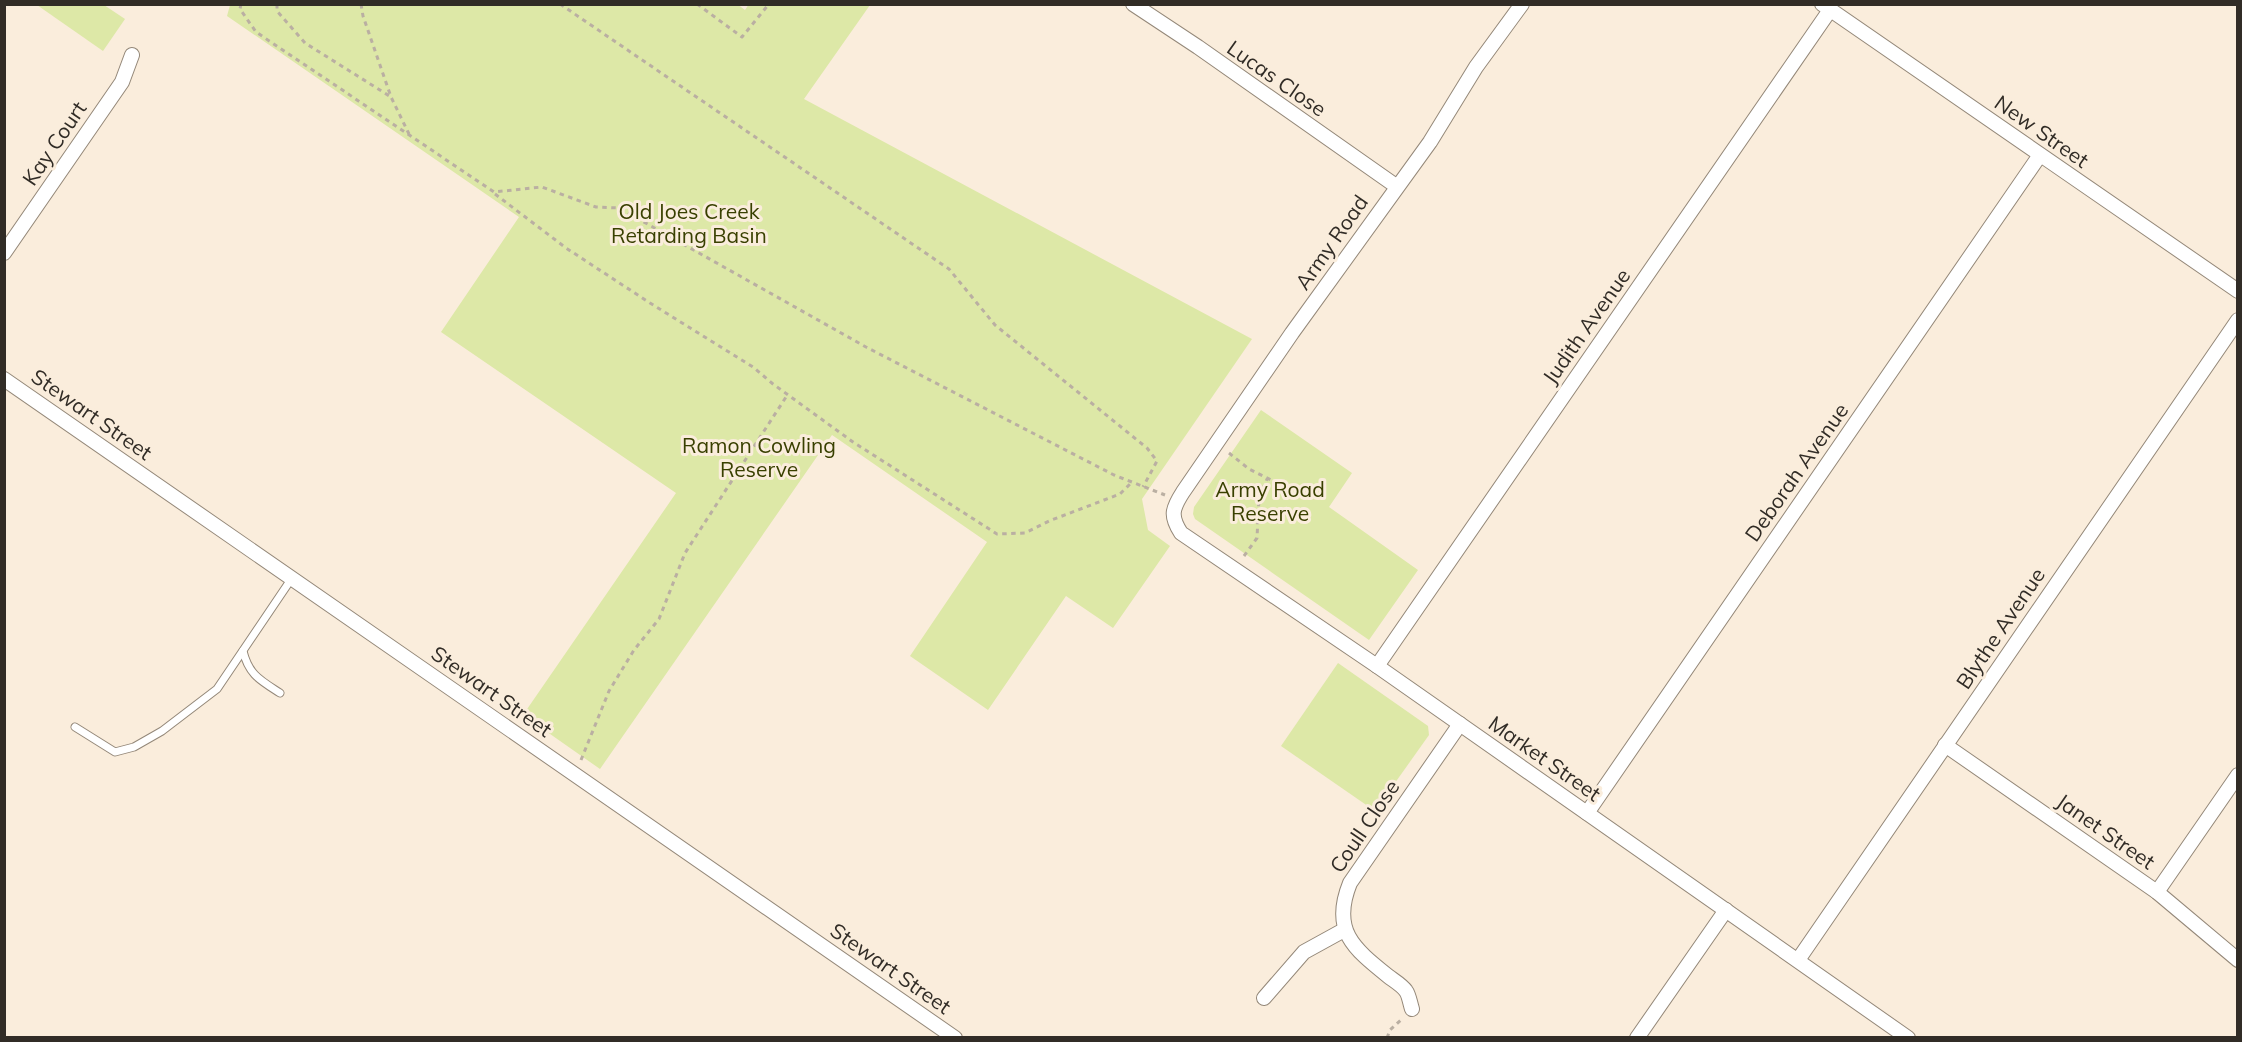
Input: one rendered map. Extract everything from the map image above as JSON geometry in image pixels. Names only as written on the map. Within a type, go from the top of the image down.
[{"type":"street","name":"Lucas Close","points":[[1133,4],[1396,186]]},
{"type":"street","name":"Army Road","points":[[1174,505],[1292,333],[1430,142],[1476,67],[1522,4]]},
{"type":"street","name":"New Street","points":[[1826,7],[2238,291]]},
{"type":"street","name":"Judith Avenue","points":[[1377,666],[1826,7]]},
{"type":"street","name":"Kay Court","points":[[4,253],[122,82],[132,55]]},
{"type":"street","name":"Deborah Avenue","points":[[1587,813],[2040,155]]},
{"type":"street","name":"Blythe Avenue","points":[[1798,960],[2238,320]]},
{"type":"street","name":"Stewart Street","points":[[4,379],[955,1038]]},
{"type":"street","name":"Market Street","points":[[1174,505],[1173,521],[1181,534],[1377,666],[1908,1038]]},
{"type":"street","name":"Coull Close","points":[[1344,930],[1343,898],[1350,883],[1460,724]]},
{"type":"street","name":"Janet Street","points":[[1946,745],[2157,892],[2238,960]]},
{"type":"street","points":[[2157,892],[2238,775]]},
{"type":"street","points":[[1637,1038],[1726,910]]},
{"type":"street","points":[[1264,998],[1304,952],[1344,930],[1347,938],[1368,960],[1406,991],[1412,1008]]},
{"type":"lane","points":[[75,727],[115,752],[134,747],[162,731],[217,689],[292,578]]},
{"type":"lane","points":[[243,651],[247,666],[257,678],[280,693]]},
{"type":"path","points":[[241,4],[240,9],[256,32],[494,192],[566,248],[753,367],[853,441],[997,534],[1025,533],[1049,520],[1120,494],[1132,482]]},
{"type":"path","points":[[277,4],[277,11],[305,43],[391,98]]},
{"type":"path","points":[[361,4],[391,98],[409,135]]},
{"type":"path","points":[[560,4],[949,269],[995,325],[1147,448],[1157,461],[1143,486]]},
{"type":"path","points":[[697,4],[742,37],[769,4]]},
{"type":"path","points":[[494,192],[542,187],[596,207],[619,208],[866,347],[1114,475],[1165,495],[1174,505]]},
{"type":"path","points":[[581,760],[609,691],[634,651],[659,619],[685,553],[788,394]]},
{"type":"path","points":[[1229,453],[1249,469],[1293,491]]},
{"type":"path","points":[[1244,556],[1257,538],[1259,498],[1267,478]]},
{"type":"path","points":[[1387,1038],[1390,1030]]},
{"type":"green space","name":"Old Joes Creek Retarding Basin","points":[[737,4],[745,10],[749,4],[870,5],[804,99],[1252,339],[1142,499],[1148,530],[1170,546],[1113,628],[1066,596],[988,710],[910,656],[987,542],[832,435],[600,769],[523,715],[676,493],[441,332],[519,217],[227,16],[230,5]]},
{"type":"green space","points":[[37,5],[104,5],[125,19],[103,51]]},
{"type":"green space","name":"Army Road Reserve","points":[[1261,410],[1352,473],[1329,507],[1418,570],[1369,640],[1195,519],[1194,507]]},
{"type":"green space","points":[[1338,663],[1428,726],[1429,735],[1375,811],[1281,746]]},
{"type":"park label","name":"Ramon Cowling Reserve","points":[[759,457]]}]
